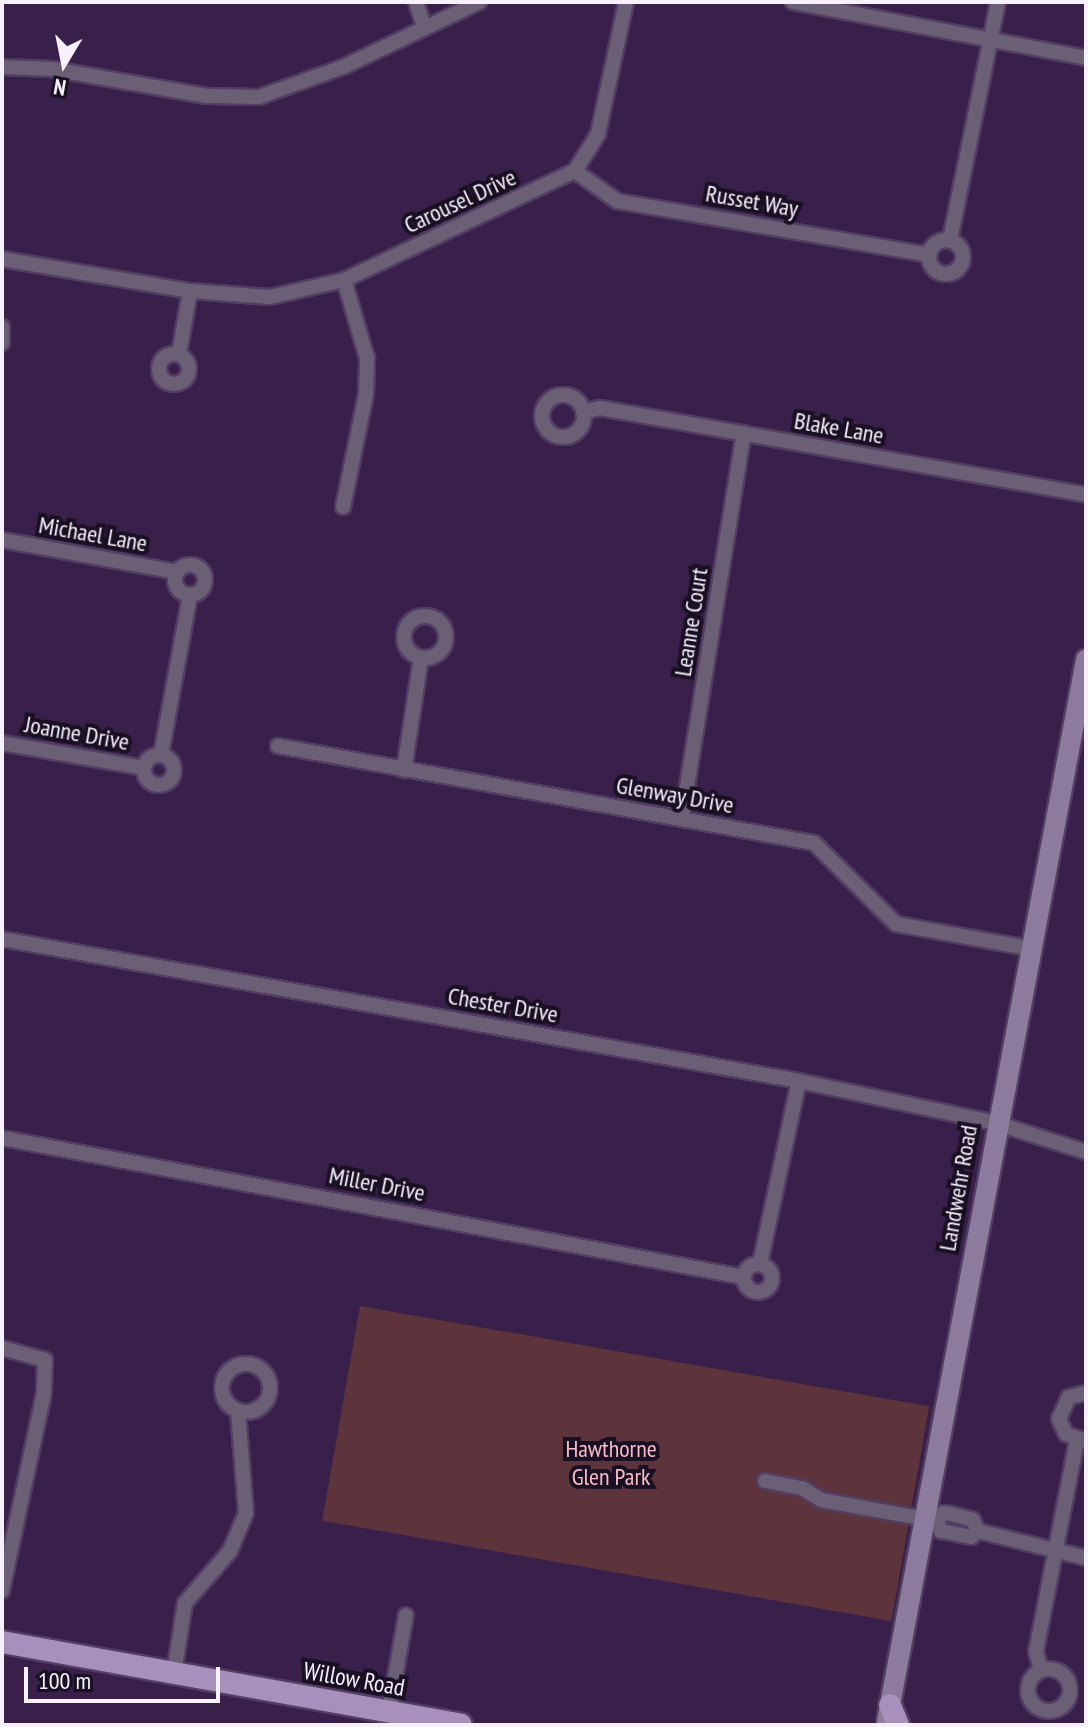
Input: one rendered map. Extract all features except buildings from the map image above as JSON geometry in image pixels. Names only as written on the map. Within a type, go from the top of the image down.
[{"type":"main road","name":"Landwehr Road","points":[[892,1718],[932,1520],[996,1123],[1079,740],[1086,660]]},
{"type":"main road","name":"Willow Road","points":[[2,1642],[461,1725]]},
{"type":"street","points":[[416,2],[424,26]]},
{"type":"street","points":[[2,67],[52,69],[207,96],[259,97],[343,67],[479,2]]},
{"type":"street","points":[[575,171],[598,134],[626,2]]},
{"type":"street","points":[[793,2],[1086,58]]},
{"type":"street","points":[[950,240],[998,2]]},
{"type":"street","name":"Russet Way","points":[[575,171],[617,201],[929,255]]},
{"type":"street","name":"Carousel Drive","points":[[2,262],[190,291],[270,297],[344,280],[575,171]]},
{"type":"street","points":[[950,240],[962,252],[954,271],[938,271],[929,255],[935,244],[950,240]]},
{"type":"street","points":[[343,507],[366,394],[367,358],[344,280]]},
{"type":"street","points":[[179,354],[190,291]]},
{"type":"street","points":[[2,327],[2,343]]},
{"type":"street","name":"Blake Lane","points":[[583,412],[600,408],[1086,495]]},
{"type":"street","name":"Leanne Court","points":[[682,818],[744,433]]},
{"type":"street","name":"Michael Lane","points":[[2,540],[176,572]]},
{"type":"street","points":[[193,564],[204,574],[203,589],[190,595],[176,587],[176,572],[193,564]]},
{"type":"street","name":"Joanne Drive","points":[[161,755],[190,595]]},
{"type":"street","points":[[404,770],[421,658]]},
{"type":"street","name":"Joanne Drive","points":[[2,743],[144,768]]},
{"type":"street","name":"Glenway Drive","points":[[278,746],[814,843],[896,924],[1033,949]]},
{"type":"street","points":[[161,755],[174,769],[167,782],[153,783],[144,768],[148,759],[161,755]]},
{"type":"street","name":"Chester Drive","points":[[2,939],[799,1081],[996,1123],[1086,1152]]},
{"type":"street","points":[[760,1264],[799,1081]]},
{"type":"street","name":"Miller Drive","points":[[2,1138],[743,1277]]},
{"type":"street","points":[[760,1264],[771,1272],[767,1289],[753,1292],[743,1277],[747,1268],[760,1264]]},
{"type":"street","points":[[2,1348],[45,1360],[45,1371],[2,1591]]},
{"type":"street","points":[[1041,1670],[1036,1651],[1053,1553],[1081,1440],[1061,1427],[1060,1411],[1069,1397],[1086,1393]]},
{"type":"street","points":[[174,1673],[185,1603],[230,1551],[246,1513],[238,1411]]},
{"type":"street","points":[[765,1481],[802,1488],[821,1500],[932,1520],[943,1513],[952,1514],[973,1520],[978,1531],[1053,1553],[1086,1558]]},
{"type":"street","points":[[389,1712],[406,1615]]},
{"type":"green space","name":"Hawthorne Glen Park","points":[[360,1306],[929,1406],[891,1621],[322,1521]]}]
